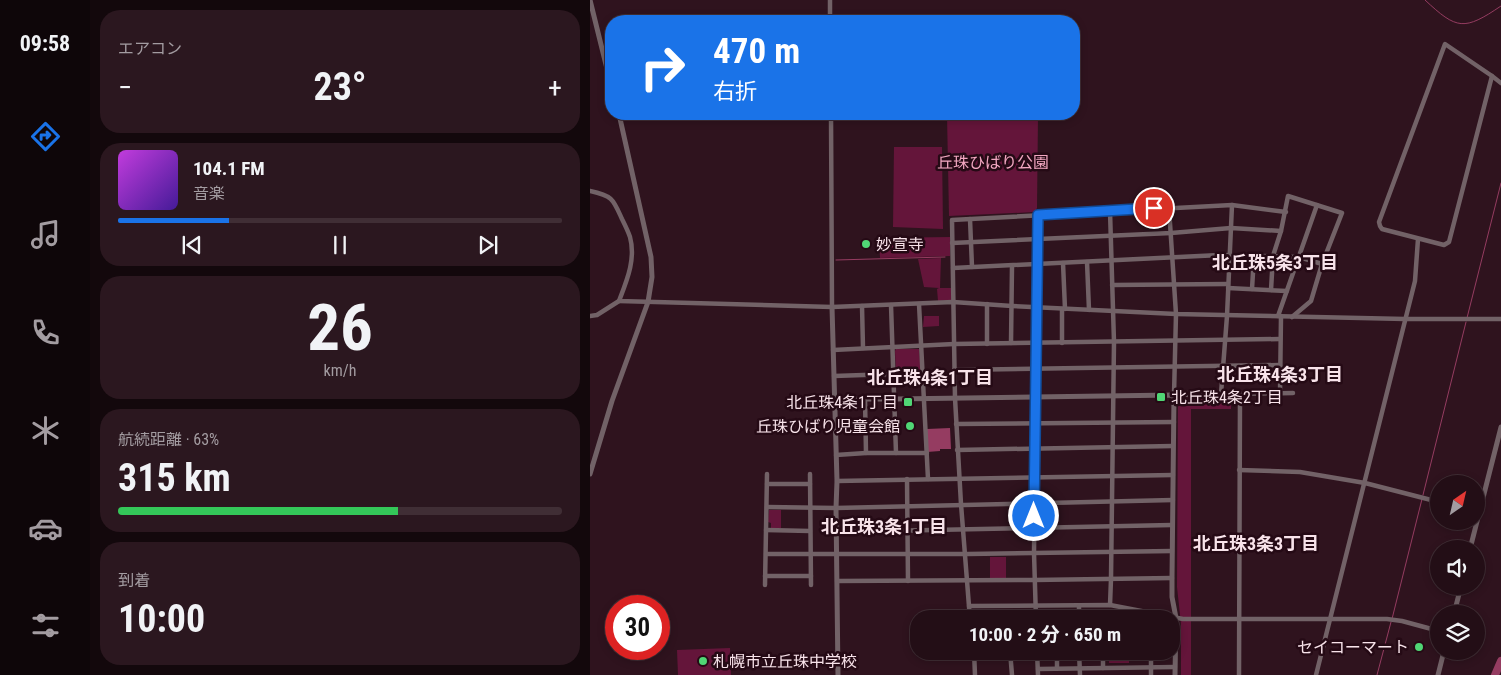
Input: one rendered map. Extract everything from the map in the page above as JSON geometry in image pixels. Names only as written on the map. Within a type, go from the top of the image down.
[{"type":"street","points":[[590,0],[605,60]]},
{"type":"street","points":[[830,0],[830,15]]},
{"type":"street","points":[[1492,76],[1449,242],[1444,245],[1382,229],[1380,222],[1444,44],[1492,76],[1501,83]]},
{"type":"street","points":[[590,474],[612,401],[648,302],[652,277],[651,257],[620,120]]},
{"type":"street","points":[[830,120],[832,307],[837,481],[838,675]]},
{"type":"street","points":[[590,191],[605,194],[612,200],[630,237],[632,254],[630,271],[619,301]]},
{"type":"street","points":[[1271,290],[1273,256],[1286,212],[1288,196],[1342,213],[1322,264],[1311,301],[1292,317]]},
{"type":"street","points":[[1221,394],[1232,205]]},
{"type":"street","points":[[969,610],[954,398],[952,220],[1232,205],[1286,212]]},
{"type":"street","points":[[1280,393],[1279,316],[1317,205]]},
{"type":"street","points":[[1169,208],[1176,314],[1172,526],[1172,597],[1174,610]]},
{"type":"street","points":[[1110,211],[1114,342],[1112,579],[1110,605]]},
{"type":"street","points":[[1035,610],[1034,476],[1038,215]]},
{"type":"street","points":[[970,218],[972,267]]},
{"type":"street","points":[[952,243],[1171,233],[1231,228],[1281,231]]},
{"type":"street","points":[[1316,675],[1415,281],[1418,239]]},
{"type":"street","points":[[953,268],[1230,255],[1299,257],[1322,264]]},
{"type":"street","points":[[1252,289],[1254,256]]},
{"type":"street","points":[[1087,262],[1088,310]]},
{"type":"street","points":[[1062,343],[1063,263]]},
{"type":"street","points":[[1011,344],[1012,266]]},
{"type":"street","points":[[1112,285],[1228,286],[1287,291]]},
{"type":"street","points":[[590,316],[597,315],[619,301],[832,307],[953,302],[1037,308],[1227,316],[1501,319]]},
{"type":"street","points":[[920,304],[928,479]]},
{"type":"street","points":[[987,304],[987,344]]},
{"type":"street","points":[[891,305],[896,453]]},
{"type":"street","points":[[862,306],[863,348]]},
{"type":"street","points":[[833,350],[954,344],[1280,340]]},
{"type":"street","points":[[954,370],[1280,365]]},
{"type":"street","points":[[834,376],[893,374]]},
{"type":"street","points":[[835,399],[1292,393]]},
{"type":"street","points":[[1239,675],[1240,394]]},
{"type":"street","points":[[865,399],[866,453]]},
{"type":"street","points":[[956,424],[1174,422]]},
{"type":"street","points":[[1485,486],[1501,427]]},
{"type":"street","points":[[958,450],[1173,446]]},
{"type":"street","points":[[836,455],[927,453]]},
{"type":"street","points":[[1239,470],[1300,472],[1365,484],[1430,500]]},
{"type":"street","points":[[765,585],[767,474]]},
{"type":"street","points":[[810,474],[811,585]]},
{"type":"street","points":[[837,481],[1173,475]]},
{"type":"street","points":[[907,479],[908,581]]},
{"type":"street","points":[[767,484],[810,484]]},
{"type":"street","points":[[767,507],[836,508],[1173,500]]},
{"type":"street","points":[[836,532],[1172,526]]},
{"type":"street","points":[[766,530],[810,531]]},
{"type":"street","points":[[766,554],[837,555],[1172,551]]},
{"type":"street","points":[[765,576],[811,576]]},
{"type":"street","points":[[838,581],[1172,578]]},
{"type":"street","points":[[969,606],[1110,605],[1129,610]]},
{"type":"street","points":[[1180,618],[1387,619],[1430,629]]},
{"type":"street","points":[[975,660],[976,675]]},
{"type":"street","points":[[1011,660],[1012,675]]},
{"type":"street","points":[[1038,660],[1038,675]]},
{"type":"street","points":[[1057,660],[1057,668]]},
{"type":"street","points":[[1080,660],[1080,675]]},
{"type":"street","points":[[1103,660],[1103,668]]},
{"type":"street","points":[[1151,660],[1151,675]]},
{"type":"street","points":[[1175,660],[1175,675]]},
{"type":"street","points":[[1438,675],[1442,660]]},
{"type":"street","points":[[1038,669],[1175,667]]},
{"type":"green space","name":"丘珠ひばり公園","points":[[947,120],[1038,120],[1037,208],[1035,212],[949,216]]},
{"type":"green space","points":[[894,147],[942,147],[943,229],[893,227]]},
{"type":"green space","points":[[950,237],[950,256],[880,258],[879,238]]},
{"type":"green space","points":[[941,258],[940,288],[951,288],[951,300],[938,301],[937,289],[939,288],[924,287],[918,259]]},
{"type":"green space","points":[[924,316],[939,316],[939,326],[923,327]]},
{"type":"green space","points":[[896,349],[919,349],[921,372],[896,374]]},
{"type":"green space","points":[[1231,397],[1231,409],[1191,409],[1191,675],[1181,675],[1181,624],[1177,587],[1178,398]]},
{"type":"green space","points":[[769,510],[781,510],[781,528],[771,528],[771,523],[768,522]]},
{"type":"green space","points":[[990,557],[1006,557],[1006,578],[990,578]]},
{"type":"green space","name":"札幌市立丘珠中学校","points":[[730,648],[731,675],[678,675],[677,650]]},
{"type":"green space","points":[[1109,660],[1129,660],[1129,663],[1109,663]]},
{"type":"shaded area","points":[[950,428],[951,449],[927,452],[927,429]]},
{"type":"waterway","points":[[1425,0],[1445,17],[1461,24],[1478,20],[1501,6]]},
{"type":"waterway","points":[[1467,318],[1501,183]]},
{"type":"waterway","points":[[836,260],[945,257]]},
{"type":"waterway","points":[[1423,495],[1466,322]]},
{"type":"waterway","points":[[1392,619],[1422,499]]},
{"type":"waterway","points":[[1377,675],[1391,622]]},
{"type":"waterway","points":[[1495,675],[1501,661]]},
{"type":"place","name":"妙宣寺","points":[[866,244]]},
{"type":"place","name":"北丘珠4条2丁目","points":[[1161,397]]},
{"type":"place","name":"北丘珠4条1丁目","points":[[908,402]]},
{"type":"place","name":"丘珠ひばり児童会館","points":[[910,426]]},
{"type":"place","name":"セイコーマート","points":[[1419,647]]},
{"type":"place","name":"札幌市立丘珠中学校","points":[[703,661]]},
{"type":"district","name":"北丘珠5条3丁目","points":[[1275,262]]},
{"type":"district","name":"北丘珠4条3丁目","points":[[1280,374]]},
{"type":"district","name":"北丘珠4条1丁目","points":[[930,377]]},
{"type":"district","name":"北丘珠3条1丁目","points":[[884,526]]},
{"type":"district","name":"北丘珠3条3丁目","points":[[1256,543]]},
{"type":"route","points":[[1034,516],[1038,215],[1154,208]]}]
